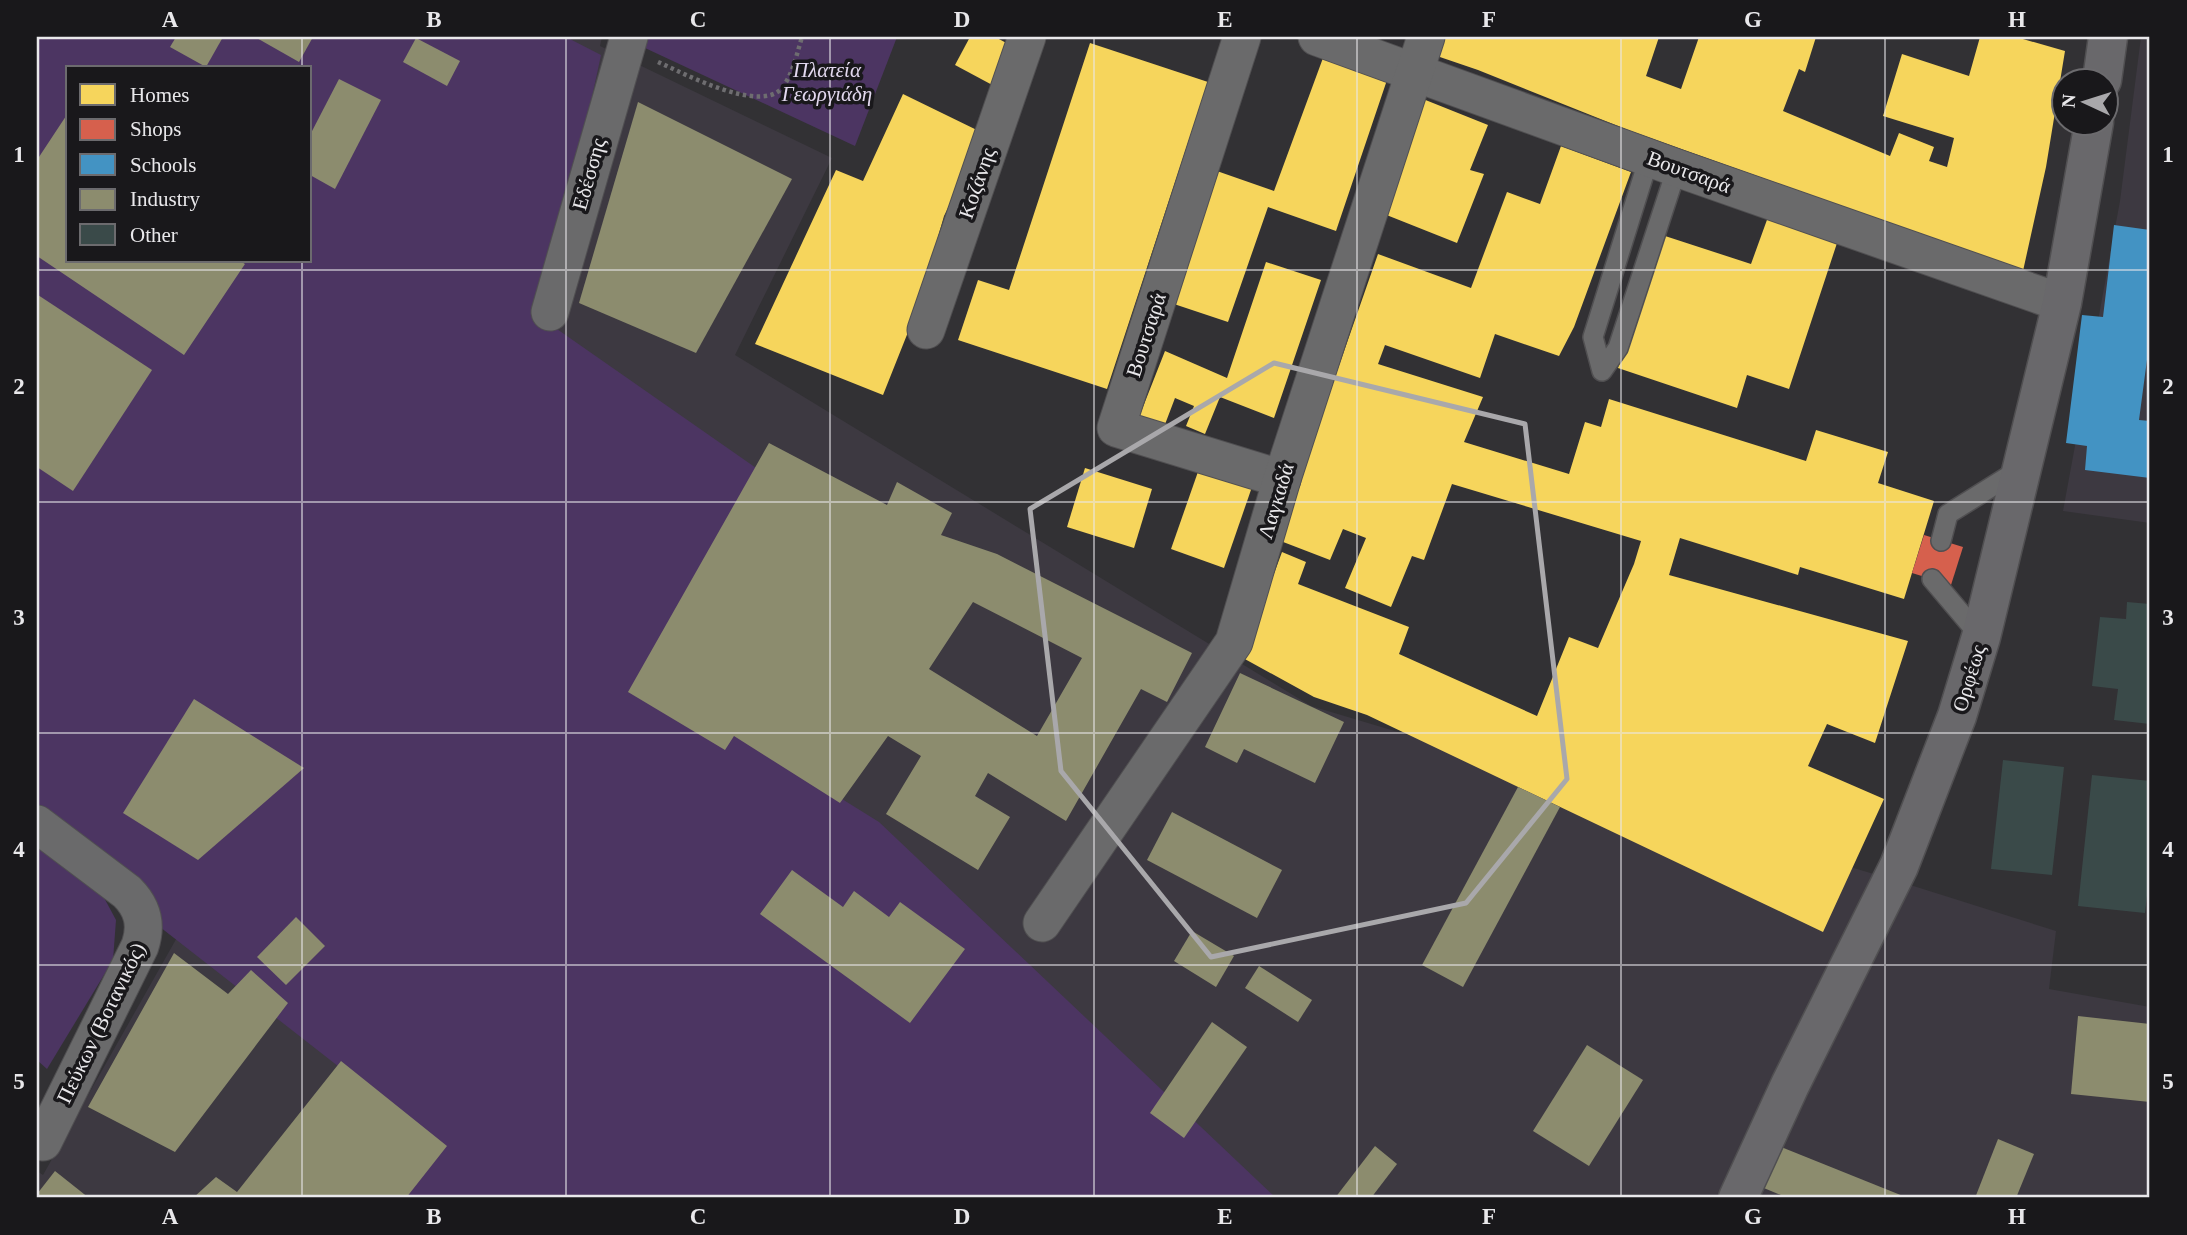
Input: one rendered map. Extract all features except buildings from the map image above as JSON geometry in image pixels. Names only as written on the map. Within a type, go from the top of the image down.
[{"type":"street","name":"Κοζάνης","points":[[926,330],[1027,37]]},
{"type":"street","name":"Βουτσαρά","points":[[1242,37],[1116,428],[1282,479]]},
{"type":"street","name":"Βουτσαρά","points":[[1317,37],[1663,163],[2062,303]]},
{"type":"street","name":"Λαγκαδά","points":[[1042,923],[1234,642],[1282,479],[1426,37]]},
{"type":"street","points":[[2104,66],[2108,37]]},
{"type":"street","name":"Εδέσσης","points":[[550,312],[627,42]]},
{"type":"street","name":"Ορφέως","points":[[1738,1198],[1790,1085],[1899,866],[1957,716],[1982,637],[2020,469],[2062,303],[2092,136]]},
{"type":"street","name":"Πεύκων (Βοτανικός)","points":[[37,824],[127,892],[141,911],[144,923],[140,946],[43,1142]]},
{"type":"lane","points":[[1663,163],[1618,348],[1602,371],[1593,337],[1663,163]]},
{"type":"lane","points":[[1941,541],[1948,514],[2020,469]]},
{"type":"lane","points":[[1932,579],[1982,637]]},
{"type":"path","points":[[627,42],[727,92],[767,97],[781,89],[802,37]]},
{"type":"highlighted area","points":[[1274,363],[1525,424],[1567,779],[1466,903],[1211,957],[1061,771],[1030,509]]},
{"type":"shaded area","points":[[37,37],[602,37],[600,46],[832,158],[735,355],[1311,706],[2056,931],[2049,989],[2150,1007],[2150,1198],[37,1198],[37,1171],[43,1175],[192,911],[37,798]]},
{"type":"shaded area","points":[[2141,37],[2150,37],[2150,523],[2063,511],[2120,201]]},
{"type":"green space","points":[[37,37],[566,37],[601,55],[544,320],[779,484],[665,689],[879,822],[1276,1198],[390,1198],[439,1145],[37,831]]},
{"type":"green space","name":"Πλατεία Γεωργιάδη","points":[[648,37],[897,37],[855,146],[645,48]]},
{"type":"green space","points":[[37,838],[94,879],[116,920],[113,960],[47,1069],[37,1060]]}]
